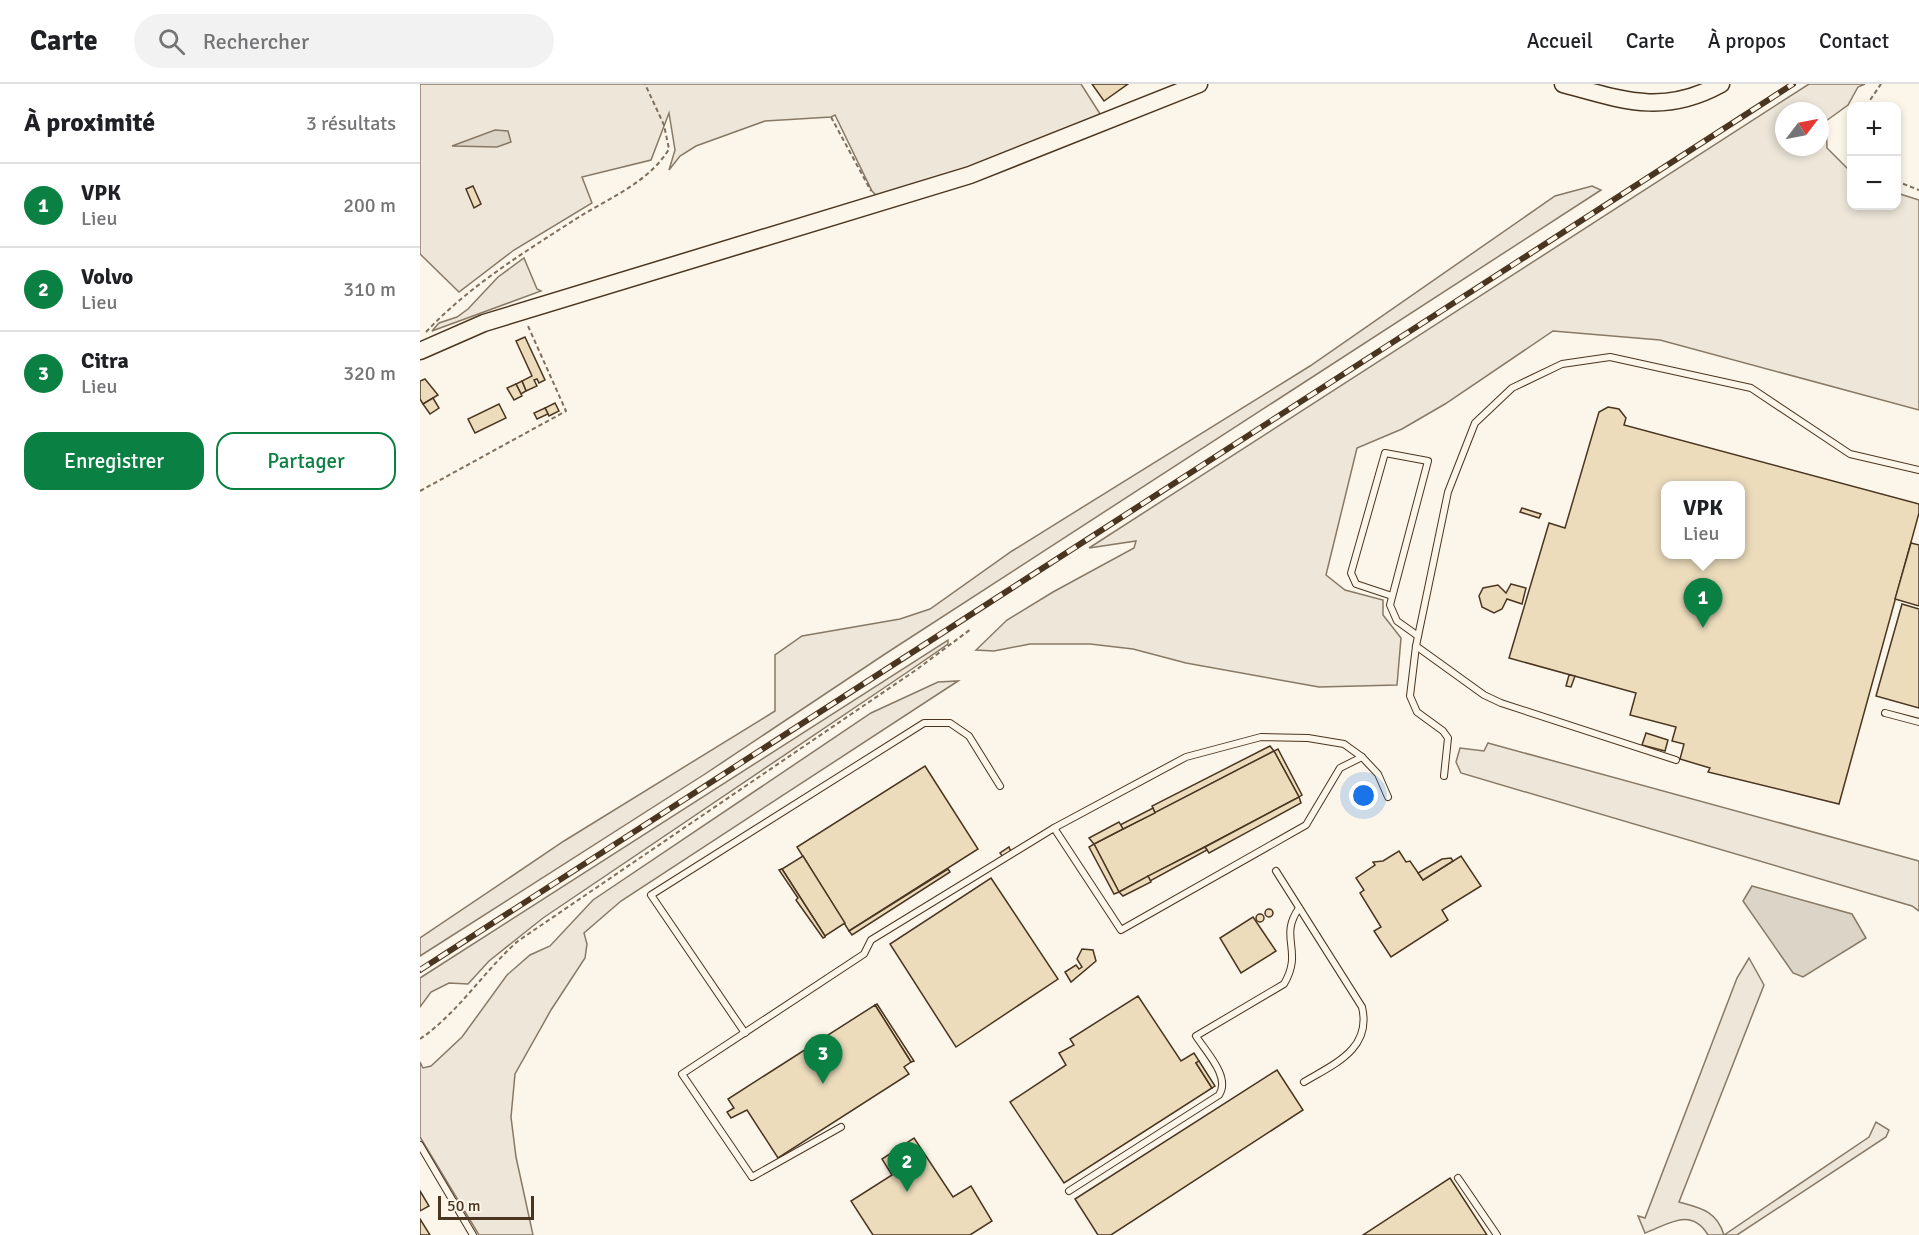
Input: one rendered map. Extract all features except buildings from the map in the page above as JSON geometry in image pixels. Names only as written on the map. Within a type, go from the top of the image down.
[{"type":"street","points":[[420,351],[484,323],[878,204],[979,171],[1199,84]]},
{"type":"street","points":[[1563,84],[1651,104],[1692,98],[1721,84]]},
{"type":"lane","points":[[1444,776],[1448,738],[1443,731],[1418,712],[1410,696],[1416,646],[1448,492],[1474,423],[1512,388],[1562,364],[1610,357],[1751,388],[1850,454],[1919,470]]},
{"type":"lane","points":[[1392,596],[1356,584],[1351,573],[1385,453],[1428,461],[1392,596],[1391,609],[1397,621],[1418,636]]},
{"type":"lane","points":[[1416,646],[1484,695],[1501,703],[1676,760]]},
{"type":"lane","points":[[1885,713],[1919,722]]},
{"type":"lane","points":[[745,1033],[651,895],[924,723],[950,723],[969,736],[1000,786]]},
{"type":"lane","points":[[840,1127],[752,1177],[682,1074],[864,954],[871,940],[1054,828],[1185,757],[1261,736],[1308,738],[1344,744],[1362,757],[1378,774],[1388,797]]},
{"type":"lane","points":[[1054,828],[1121,930],[1306,825],[1340,768],[1362,757]]},
{"type":"lane","points":[[1276,871],[1362,1007],[1365,1020],[1362,1035],[1353,1049],[1342,1059],[1304,1082]]},
{"type":"lane","points":[[1069,1191],[1219,1095],[1223,1089],[1223,1079],[1196,1036],[1284,984],[1292,972],[1294,954],[1289,932],[1290,921],[1299,908]]},
{"type":"lane","points":[[420,1145],[473,1235]]},
{"type":"lane","points":[[1458,1178],[1497,1235]]},
{"type":"path","points":[[420,339],[458,302],[524,253],[636,182],[662,161],[669,149],[664,124],[645,84]]},
{"type":"path","points":[[1869,102],[1881,84]]},
{"type":"path","points":[[831,117],[878,204]]},
{"type":"path","points":[[1901,183],[1919,189]]},
{"type":"path","points":[[420,491],[566,411],[522,312]]},
{"type":"path","points":[[420,1039],[442,1024],[494,963],[518,941],[916,670],[971,629]]},
{"type":"shaded area","points":[[420,84],[1081,84],[1102,117],[958,172],[878,197],[872,191],[835,115],[765,121],[696,146],[680,156],[669,170],[675,150],[669,113],[651,160],[582,177],[592,203],[514,250],[459,292],[420,254]]},
{"type":"shaded area","points":[[1809,84],[1865,84],[1858,87],[1850,102],[1847,102],[1847,106],[1829,119],[1829,102],[1781,102]]},
{"type":"shaded area","points":[[1775,106],[1775,156],[1829,156],[1829,150],[1847,168],[1847,210],[1901,210],[1901,194],[1919,200],[1919,410],[1660,340],[1553,331],[1445,404],[1402,429],[1357,448],[1326,575],[1345,590],[1383,600],[1383,615],[1401,638],[1397,685],[1319,687],[1186,663],[1133,649],[1090,644],[1030,644],[994,651],[976,650],[1007,620],[1134,548],[1136,541],[1089,548]]},
{"type":"shaded area","points":[[495,130],[508,131],[511,142],[497,147],[452,146]]},
{"type":"shaded area","points":[[1592,186],[1601,190],[885,654],[705,774],[420,956],[420,938],[564,841],[775,711],[775,655],[802,636],[900,619],[930,609],[1012,551],[1310,366],[1555,196]]},
{"type":"shaded area","points":[[524,258],[537,289],[541,291],[432,331],[439,323],[457,317],[468,309],[498,277]]},
{"type":"shaded area","points":[[948,640],[948,644],[912,669],[543,918],[489,961],[468,984],[449,983],[431,992],[420,1007],[420,978]]},
{"type":"shaded area","points":[[958,681],[621,901],[584,933],[587,944],[585,958],[551,1010],[515,1074],[511,1117],[516,1157],[533,1235],[479,1235],[420,1137],[420,1062],[423,1068],[431,1066],[462,1037],[507,975],[530,955],[550,946],[593,900],[871,713],[938,682]]},
{"type":"shaded area","points":[[1488,743],[1919,861],[1919,911],[1912,906],[1461,773],[1456,762],[1460,748],[1484,751]]},
{"type":"shaded area","points":[[1752,886],[1852,914],[1866,938],[1803,977],[1793,973],[1743,901]]},
{"type":"shaded area","points":[[1749,958],[1764,985],[1679,1202],[1707,1212],[1717,1221],[1724,1235],[1708,1235],[1694,1222],[1687,1220],[1671,1222],[1645,1233],[1638,1216],[1645,1218],[1737,978]]},
{"type":"shaded area","points":[[1876,1122],[1889,1130],[1886,1137],[1737,1235],[1724,1235],[1869,1137]]},
{"type":"railway","points":[[420,970],[1793,84]]},
{"type":"place","name":"VPK","points":[[1703,628]]},
{"type":"place","name":"Citra","points":[[823,1084]]},
{"type":"place","name":"Volvo","points":[[907,1192]]}]
